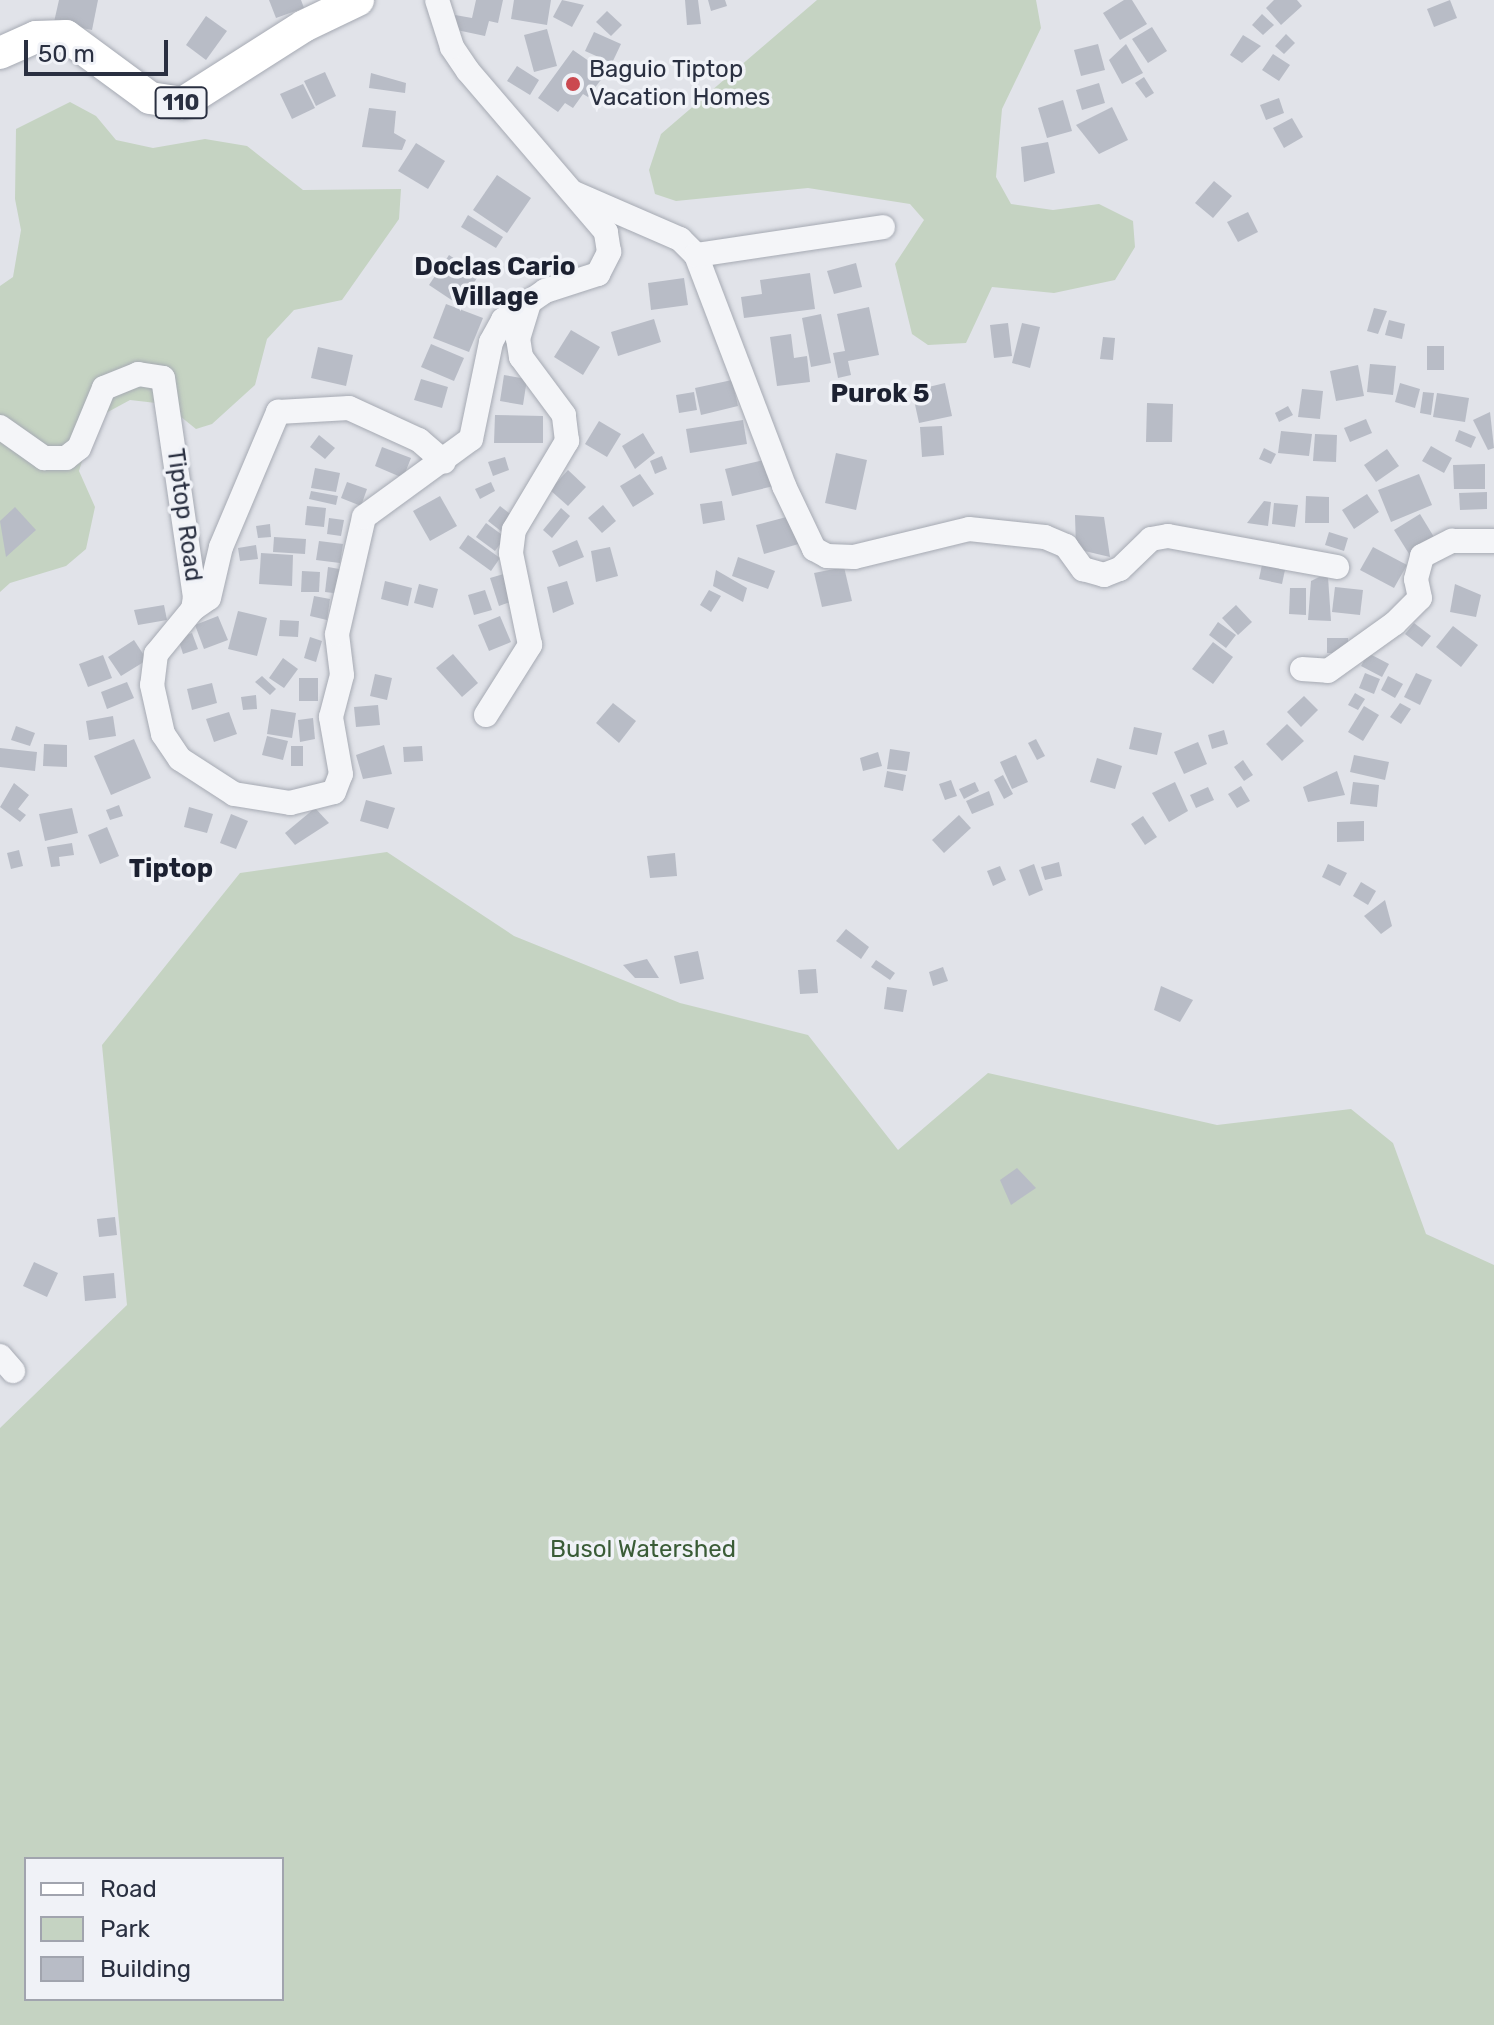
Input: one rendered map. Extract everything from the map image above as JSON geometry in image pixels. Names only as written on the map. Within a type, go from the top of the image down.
[{"type":"main road","name":"110","points":[[0,53],[36,37],[66,36],[150,98],[183,103],[304,26],[358,0]]},
{"type":"street","name":"Tiptop Road","points":[[0,427],[44,458],[66,458],[79,448],[104,388],[138,374],[163,378],[193,609],[166,637],[152,670],[154,702],[172,750],[213,782],[259,802],[290,803],[334,792],[341,774],[331,717],[342,675],[337,634],[364,517],[444,462],[475,431],[489,352],[503,320],[529,302],[598,274],[609,252],[606,232],[468,71],[452,47],[437,0]]},
{"type":"street","points":[[569,192],[680,239],[696,255],[784,486],[814,549],[827,556],[854,557],[952,529],[1045,537],[1066,546],[1083,569],[1104,575],[1120,569],[1151,539],[1168,536],[1337,567]]},
{"type":"street","points":[[696,255],[883,227]]},
{"type":"street","points":[[486,715],[530,645],[511,553],[514,530],[567,441],[564,415],[521,357],[518,339],[529,302]]},
{"type":"street","points":[[193,609],[209,598],[221,547],[278,412],[318,407],[361,412],[419,440],[444,462]]},
{"type":"street","points":[[1302,669],[1328,671],[1395,623],[1420,598],[1416,579],[1422,556],[1452,541],[1494,541]]},
{"type":"green space","points":[[817,0],[1036,0],[1041,28],[1002,109],[996,177],[1011,204],[1053,210],[1099,204],[1133,221],[1135,247],[1115,280],[1054,293],[992,287],[966,343],[928,345],[912,334],[895,264],[924,220],[910,204],[808,188],[676,201],[655,194],[649,170],[661,134]]},
{"type":"green space","points":[[70,102],[96,116],[116,140],[153,148],[205,139],[247,146],[303,190],[401,189],[399,219],[342,300],[294,310],[267,339],[255,385],[212,424],[196,429],[165,404],[130,400],[95,419],[79,471],[95,507],[86,549],[66,566],[10,583],[0,592],[0,286],[13,277],[21,230],[15,199],[16,129]]},
{"type":"green space","name":"Busol Watershed","points":[[387,852],[514,936],[680,1003],[808,1035],[898,1150],[988,1073],[1217,1125],[1351,1109],[1393,1143],[1426,1234],[1494,1265],[1494,2025],[0,2025],[0,1428],[127,1305],[102,1045],[240,873]]},
{"type":"building","points":[[59,0],[98,0],[92,30],[54,22]]},
{"type":"building","points":[[269,0],[301,0],[304,8],[276,18]]},
{"type":"building","points":[[476,0],[503,0],[498,23],[489,21],[485,36],[452,29],[455,15],[472,18]]},
{"type":"building","points":[[514,0],[551,0],[547,25],[511,19]]},
{"type":"building","points":[[562,0],[584,5],[572,27],[553,17]]},
{"type":"building","points":[[685,0],[698,0],[701,24],[687,25]]},
{"type":"building","points":[[708,0],[725,0],[727,6],[711,11]]},
{"type":"building","points":[[1124,0],[1132,0],[1147,24],[1120,40],[1103,13]]},
{"type":"building","points":[[1274,0],[1297,0],[1302,6],[1281,25],[1266,8]]},
{"type":"building","points":[[1450,0],[1457,18],[1434,27],[1427,9]]},
{"type":"building","points":[[607,11],[622,25],[611,36],[596,22]]},
{"type":"building","points":[[1262,14],[1274,25],[1263,35],[1252,25]]},
{"type":"building","points":[[206,16],[227,31],[206,60],[186,45]]},
{"type":"building","points":[[1152,27],[1167,51],[1148,63],[1132,39]]},
{"type":"building","points":[[547,29],[557,66],[534,72],[524,35]]},
{"type":"building","points":[[594,32],[621,44],[612,63],[585,51]]},
{"type":"building","points":[[1286,34],[1295,43],[1284,54],[1275,46]]},
{"type":"building","points":[[1243,35],[1261,46],[1242,63],[1230,55]]},
{"type":"building","points":[[1098,44],[1105,70],[1081,76],[1074,50]]},
{"type":"building","points":[[1126,44],[1143,73],[1122,84],[1109,60]]},
{"type":"building","name":"Baguio Tiptop Vacation Homes","points":[[573,50],[606,73],[588,97],[583,94],[573,108],[565,103],[558,112],[538,98]]},
{"type":"building","points":[[1273,54],[1290,65],[1279,81],[1262,70]]},
{"type":"building","points":[[517,66],[539,80],[530,95],[507,81]]},
{"type":"building","points":[[325,72],[336,96],[316,106],[304,81]]},
{"type":"building","points":[[371,73],[406,83],[405,93],[369,88]]},
{"type":"building","points":[[1144,77],[1154,93],[1146,98],[1135,83]]},
{"type":"building","points":[[1099,83],[1105,103],[1082,110],[1076,90]]},
{"type":"building","points":[[303,84],[315,108],[292,119],[280,94]]},
{"type":"building","points":[[1279,98],[1284,113],[1266,120],[1260,105]]},
{"type":"building","points":[[1063,100],[1072,131],[1047,138],[1038,108]]},
{"type":"building","points":[[1112,107],[1128,140],[1099,154],[1076,125]]},
{"type":"building","points":[[369,108],[396,111],[394,133],[406,140],[402,150],[362,147]]},
{"type":"building","points":[[1292,118],[1303,137],[1284,148],[1273,128]]},
{"type":"building","points":[[1048,142],[1055,173],[1024,182],[1021,147]]},
{"type":"building","points":[[416,143],[445,161],[428,189],[398,171]]},
{"type":"building","points":[[497,175],[531,198],[507,233],[473,210]]},
{"type":"building","points":[[1214,181],[1232,196],[1213,218],[1195,203]]},
{"type":"building","points":[[1248,212],[1258,232],[1238,242],[1227,222]]},
{"type":"building","points":[[468,215],[503,237],[496,248],[461,227]]},
{"type":"building","points":[[449,255],[479,275],[459,305],[429,285]]},
{"type":"building","points":[[856,263],[862,287],[834,294],[827,271]]},
{"type":"building","points":[[810,273],[815,309],[744,318],[741,297],[762,294],[760,280]]},
{"type":"building","points":[[684,278],[688,305],[651,310],[648,283]]},
{"type":"building","points":[[446,304],[483,318],[469,352],[433,338]]},
{"type":"building","points":[[869,307],[879,355],[848,361],[851,375],[838,378],[833,353],[845,351],[837,314]]},
{"type":"building","points":[[1374,308],[1387,311],[1378,334],[1367,331]]},
{"type":"building","points":[[821,314],[831,363],[811,367],[802,318]]},
{"type":"building","points":[[654,319],[661,342],[618,356],[611,332]]},
{"type":"building","points":[[1389,320],[1405,324],[1402,339],[1385,335]]},
{"type":"building","points":[[1008,323],[1012,356],[994,358],[990,325]]},
{"type":"building","points":[[1022,323],[1040,327],[1030,368],[1012,363]]},
{"type":"building","points":[[571,330],[600,347],[583,375],[554,357]]},
{"type":"building","points":[[791,334],[794,358],[807,356],[810,382],[777,386],[770,337]]},
{"type":"building","points":[[1103,337],[1115,338],[1113,360],[1100,359]]},
{"type":"building","points":[[431,344],[464,358],[454,381],[421,367]]},
{"type":"building","points":[[1427,346],[1444,346],[1444,370],[1427,370]]},
{"type":"building","points":[[318,347],[353,355],[346,386],[311,378]]},
{"type":"building","points":[[1370,364],[1396,366],[1393,395],[1367,392]]},
{"type":"building","points":[[1358,365],[1364,396],[1336,401],[1330,371]]},
{"type":"building","points":[[504,375],[527,379],[523,405],[500,401]]},
{"type":"building","points":[[421,379],[448,387],[442,408],[414,400]]},
{"type":"building","points":[[732,380],[738,406],[701,415],[695,388]]},
{"type":"building","points":[[945,383],[952,416],[919,423],[912,391]]},
{"type":"building","points":[[1400,383],[1420,389],[1415,408],[1395,402]]},
{"type":"building","points":[[1302,389],[1323,391],[1320,419],[1298,417]]},
{"type":"building","points":[[694,392],[697,410],[679,413],[676,395]]},
{"type":"building","points":[[1423,392],[1434,393],[1431,415],[1420,413]]},
{"type":"building","points":[[1437,393],[1469,398],[1465,422],[1433,417]]},
{"type":"building","points":[[1147,403],[1173,404],[1172,442],[1146,442]]},
{"type":"building","points":[[1288,406],[1293,415],[1279,422],[1275,413]]},
{"type":"building","points":[[1490,412],[1494,448],[1488,450],[1473,420]]},
{"type":"building","points":[[495,415],[543,416],[543,443],[494,443]]},
{"type":"building","points":[[1366,419],[1372,433],[1350,442],[1344,428]]},
{"type":"building","points":[[743,420],[747,444],[690,453],[686,429]]},
{"type":"building","points":[[599,421],[621,434],[607,457],[585,444]]},
{"type":"building","points":[[942,426],[944,455],[922,457],[920,427]]},
{"type":"building","points":[[1459,430],[1476,437],[1471,448],[1455,441]]},
{"type":"building","points":[[1281,431],[1312,434],[1309,456],[1278,453]]},
{"type":"building","points":[[643,433],[655,453],[635,469],[622,446]]},
{"type":"building","points":[[1315,434],[1337,435],[1336,462],[1313,461]]},
{"type":"building","points":[[319,435],[335,448],[325,459],[310,447]]},
{"type":"building","points":[[1431,446],[1452,458],[1444,473],[1422,461]]},
{"type":"building","points":[[382,447],[411,458],[403,478],[375,466]]},
{"type":"building","points":[[1264,448],[1276,454],[1271,464],[1259,459]]},
{"type":"building","points":[[1387,449],[1399,466],[1376,482],[1364,465]]},
{"type":"building","points":[[836,453],[867,460],[856,510],[825,503]]},
{"type":"building","points":[[662,456],[667,469],[655,474],[650,461]]},
{"type":"building","points":[[505,457],[509,470],[493,476],[488,462]]},
{"type":"building","points":[[768,459],[774,486],[732,496],[725,469]]},
{"type":"building","points":[[1485,464],[1485,489],[1454,489],[1453,465]]},
{"type":"building","points":[[315,468],[340,473],[336,492],[311,488]]},
{"type":"building","points":[[568,470],[586,487],[568,506],[550,490]]},
{"type":"building","points":[[640,474],[654,494],[633,507],[620,486]]},
{"type":"building","points":[[1419,474],[1432,505],[1391,522],[1378,490]]},
{"type":"building","points":[[347,482],[367,489],[361,506],[341,498]]},
{"type":"building","points":[[491,482],[495,491],[480,499],[475,489]]},
{"type":"building","points":[[311,491],[338,496],[336,505],[309,499]]},
{"type":"building","points":[[1487,492],[1487,509],[1460,510],[1459,493]]},
{"type":"building","points":[[1367,494],[1379,512],[1354,529],[1342,510]]},
{"type":"building","points":[[440,496],[457,526],[430,541],[413,511]]},
{"type":"building","points":[[1306,496],[1329,497],[1329,523],[1305,523]]},
{"type":"building","points":[[722,501],[725,520],[703,524],[700,504]]},
{"type":"building","points":[[1264,501],[1271,502],[1268,526],[1247,523]]},
{"type":"building","points":[[1274,503],[1298,505],[1295,527],[1272,524]]},
{"type":"building","points":[[603,505],[616,521],[602,533],[588,518]]},
{"type":"building","points":[[307,506],[326,508],[324,527],[305,525]]},
{"type":"building","points":[[500,506],[514,517],[502,532],[488,521]]},
{"type":"building","points":[[15,507],[36,530],[6,557],[0,521]]},
{"type":"building","points":[[561,508],[570,516],[552,538],[543,530]]},
{"type":"building","points":[[1420,514],[1437,542],[1411,557],[1394,530]]},
{"type":"building","points":[[794,515],[802,543],[764,554],[756,525]]},
{"type":"building","points":[[1075,515],[1104,517],[1110,557],[1076,549]]},
{"type":"building","points":[[329,518],[344,520],[341,536],[327,534]]},
{"type":"building","points":[[486,523],[505,537],[495,551],[476,537]]},
{"type":"building","points":[[270,524],[271,537],[258,538],[256,526]]},
{"type":"building","points":[[1329,532],[1348,538],[1344,551],[1325,545]]},
{"type":"building","points":[[468,535],[500,558],[491,571],[459,548]]},
{"type":"building","points":[[274,537],[306,539],[305,554],[273,552]]},
{"type":"building","points":[[577,540],[584,557],[559,567],[552,551]]},
{"type":"building","points":[[319,541],[343,544],[340,563],[316,560]]},
{"type":"building","points":[[256,545],[258,559],[240,561],[238,548]]},
{"type":"building","points":[[610,547],[618,576],[596,582],[591,551]]},
{"type":"building","points":[[1373,547],[1407,565],[1394,588],[1360,570]]},
{"type":"building","points":[[261,553],[293,555],[292,586],[259,584]]},
{"type":"building","points":[[738,557],[775,571],[768,589],[732,576]]},
{"type":"building","points":[[1263,560],[1286,565],[1282,584],[1259,579]]},
{"type":"building","points":[[328,567],[345,570],[342,594],[325,592]]},
{"type":"building","points":[[844,567],[852,601],[822,607],[814,573]]},
{"type":"building","points":[[716,570],[747,588],[743,602],[713,586]]},
{"type":"building","points":[[302,571],[320,572],[319,592],[301,592]]},
{"type":"building","points":[[507,573],[516,600],[499,606],[490,578]]},
{"type":"building","points":[[1328,577],[1331,621],[1308,620],[1311,581]]},
{"type":"building","points":[[385,581],[412,588],[408,606],[381,599]]},
{"type":"building","points":[[567,581],[574,604],[553,613],[547,587]]},
{"type":"building","points":[[419,584],[438,589],[433,608],[414,603]]},
{"type":"building","points":[[1455,584],[1481,595],[1476,617],[1450,612]]},
{"type":"building","points":[[1335,587],[1363,590],[1360,615],[1332,612]]},
{"type":"building","points":[[1290,588],[1306,588],[1306,615],[1289,614]]},
{"type":"building","points":[[485,590],[492,610],[474,615],[468,595]]},
{"type":"building","points":[[709,590],[721,596],[711,612],[700,605]]},
{"type":"building","points":[[314,596],[330,599],[327,620],[310,616]]},
{"type":"building","points":[[164,605],[167,620],[138,625],[134,610]]},
{"type":"building","points":[[1236,605],[1252,622],[1238,635],[1222,618]]},
{"type":"building","points":[[238,611],[267,618],[257,656],[228,649]]},
{"type":"building","points":[[218,616],[228,640],[204,649],[195,625]]},
{"type":"building","points":[[500,616],[511,642],[489,651],[478,625]]},
{"type":"building","points":[[280,620],[299,621],[298,637],[279,636]]},
{"type":"building","points":[[1218,622],[1236,635],[1226,648],[1209,635]]},
{"type":"building","points":[[1414,623],[1431,636],[1422,647],[1405,634]]},
{"type":"building","points":[[1453,626],[1478,645],[1461,667],[1436,647]]},
{"type":"building","points":[[192,633],[198,649],[183,654],[178,638]]},
{"type":"building","points":[[310,637],[322,641],[316,662],[304,658]]},
{"type":"building","points":[[1327,638],[1348,638],[1348,653],[1327,653]]},
{"type":"building","points":[[134,640],[147,660],[121,676],[108,657]]},
{"type":"building","points":[[1213,642],[1233,657],[1213,684],[1192,669]]},
{"type":"building","points":[[1368,653],[1389,664],[1382,677],[1361,666]]},
{"type":"building","points":[[453,654],[478,683],[462,697],[436,668]]},
{"type":"building","points":[[103,655],[112,678],[88,687],[79,664]]},
{"type":"building","points":[[283,658],[298,669],[284,688],[269,678]]},
{"type":"building","points":[[1365,673],[1380,679],[1374,694],[1359,688]]},
{"type":"building","points":[[1416,673],[1432,680],[1420,705],[1404,697]]},
{"type":"building","points":[[375,674],[392,678],[387,700],[370,696]]},
{"type":"building","points":[[262,676],[276,689],[270,695],[255,682]]},
{"type":"building","points":[[1388,676],[1403,684],[1395,698],[1381,690]]},
{"type":"building","points":[[299,678],[318,678],[318,701],[299,701]]},
{"type":"building","points":[[127,682],[134,698],[107,709],[101,692]]},
{"type":"building","points":[[212,683],[217,703],[192,710],[187,689]]},
{"type":"building","points":[[1355,693],[1365,699],[1358,710],[1348,705]]},
{"type":"building","points":[[256,695],[257,709],[243,710],[241,697]]},
{"type":"building","points":[[1304,696],[1318,710],[1301,727],[1287,712]]},
{"type":"building","points":[[613,703],[636,721],[619,743],[596,723]]},
{"type":"building","points":[[1400,703],[1411,709],[1401,724],[1390,717]]},
{"type":"building","points":[[378,705],[380,725],[356,727],[354,707]]},
{"type":"building","points":[[1364,706],[1379,715],[1363,741],[1348,732]]},
{"type":"building","points":[[271,709],[296,713],[292,738],[267,734]]},
{"type":"building","points":[[229,712],[237,734],[214,742],[206,719]]},
{"type":"building","points":[[113,716],[116,736],[89,740],[86,721]]},
{"type":"building","points":[[313,718],[315,739],[300,742],[298,720]]},
{"type":"building","points":[[1287,724],[1304,741],[1282,761],[1266,744]]},
{"type":"building","points":[[16,726],[35,733],[30,746],[11,740]]},
{"type":"building","points":[[1134,727],[1162,733],[1157,755],[1129,749]]},
{"type":"building","points":[[1224,730],[1228,744],[1212,749],[1208,735]]},
{"type":"building","points":[[267,736],[288,741],[283,760],[262,755]]},
{"type":"building","points":[[134,739],[151,778],[111,795],[94,756]]},
{"type":"building","points":[[1036,739],[1045,756],[1037,760],[1028,743]]},
{"type":"building","points":[[1198,742],[1207,764],[1184,774],[1174,752]]},
{"type":"building","points":[[44,744],[67,745],[67,767],[43,766]]},
{"type":"building","points":[[384,745],[392,774],[363,779],[356,755]]},
{"type":"building","points":[[291,746],[303,746],[303,766],[291,766]]},
{"type":"building","points":[[422,746],[423,761],[404,762],[403,747]]},
{"type":"building","points":[[0,748],[37,752],[35,771],[0,767]]},
{"type":"building","points":[[890,749],[910,752],[907,771],[887,769]]},
{"type":"building","points":[[878,752],[882,766],[863,771],[860,758]]},
{"type":"building","points":[[1016,755],[1028,782],[1012,789],[1000,762]]},
{"type":"building","points":[[1354,755],[1389,762],[1385,780],[1350,772]]},
{"type":"building","points":[[1097,758],[1122,766],[1115,789],[1090,782]]},
{"type":"building","points":[[1243,760],[1253,775],[1244,781],[1234,767]]},
{"type":"building","points":[[887,771],[906,775],[903,791],[884,787]]},
{"type":"building","points":[[1337,771],[1345,795],[1308,802],[1303,787]]},
{"type":"building","points":[[1003,775],[1013,794],[1004,799],[994,780]]},
{"type":"building","points":[[951,780],[957,796],[945,800],[939,784]]},
{"type":"building","points":[[975,782],[979,791],[964,799],[959,789]]},
{"type":"building","points":[[1175,782],[1188,811],[1169,822],[1152,793]]},
{"type":"building","points":[[1353,782],[1379,785],[1377,807],[1350,804]]},
{"type":"building","points":[[14,783],[29,795],[18,809],[26,815],[20,822],[0,807]]},
{"type":"building","points":[[1241,786],[1250,801],[1237,808],[1228,794]]},
{"type":"building","points":[[1208,787],[1214,800],[1196,808],[1190,795]]},
{"type":"building","points":[[989,791],[994,805],[972,814],[966,801]]},
{"type":"building","points":[[366,800],[395,808],[388,829],[360,821]]},
{"type":"building","points":[[119,805],[123,816],[110,820],[106,810]]},
{"type":"building","points":[[189,807],[213,814],[207,833],[184,827]]},
{"type":"building","points":[[72,808],[78,833],[45,841],[39,814]]},
{"type":"building","points":[[315,808],[329,823],[295,845],[285,833]]},
{"type":"building","points":[[231,814],[248,821],[236,849],[220,843]]},
{"type":"building","points":[[959,815],[971,828],[944,853],[932,840]]},
{"type":"building","points":[[1143,816],[1157,837],[1145,845],[1131,824]]},
{"type":"building","points":[[1364,821],[1364,841],[1337,842],[1337,822]]},
{"type":"building","points":[[107,827],[119,856],[100,864],[88,835]]},
{"type":"building","points":[[72,843],[74,855],[59,857],[60,866],[51,867],[47,847]]},
{"type":"building","points":[[19,850],[23,866],[11,869],[7,853]]},
{"type":"building","points":[[675,853],[677,876],[650,878],[647,856]]},
{"type":"building","points":[[1059,862],[1062,876],[1045,880],[1041,867]]},
{"type":"building","points":[[1034,864],[1043,890],[1029,896],[1019,870]]},
{"type":"building","points":[[1328,864],[1347,873],[1340,886],[1322,877]]},
{"type":"building","points":[[1000,866],[1006,880],[993,886],[987,871]]},
{"type":"building","points":[[1361,882],[1376,891],[1368,905],[1353,896]]},
{"type":"building","points":[[1385,900],[1392,926],[1381,934],[1364,916]]},
{"type":"building","points":[[846,929],[869,947],[861,959],[836,941]]},
{"type":"building","points":[[698,951],[704,979],[680,984],[674,956]]},
{"type":"building","points":[[647,959],[659,978],[635,978],[623,965]]},
{"type":"building","points":[[876,960],[895,973],[890,980],[871,967]]},
{"type":"building","points":[[943,967],[948,981],[933,986],[929,972]]},
{"type":"building","points":[[816,969],[818,993],[800,994],[798,970]]},
{"type":"building","points":[[1161,986],[1193,1000],[1180,1022],[1154,1010]]},
{"type":"building","points":[[887,987],[907,990],[903,1012],[884,1009]]},
{"type":"building","points":[[1017,1168],[1036,1188],[1011,1205],[1000,1180]]},
{"type":"building","points":[[115,1217],[117,1235],[99,1237],[97,1219]]},
{"type":"building","points":[[34,1262],[58,1273],[47,1297],[23,1286]]},
{"type":"building","points":[[114,1273],[116,1298],[85,1301],[83,1276]]},
{"type":"place","name":"Baguio Tiptop Vacation Homes","points":[[573,84]]},
{"type":"district","name":"Doclas Cario Village","points":[[495,282]]},
{"type":"district","name":"Purok 5","points":[[880,394]]},
{"type":"district","name":"Tiptop","points":[[171,869]]}]
